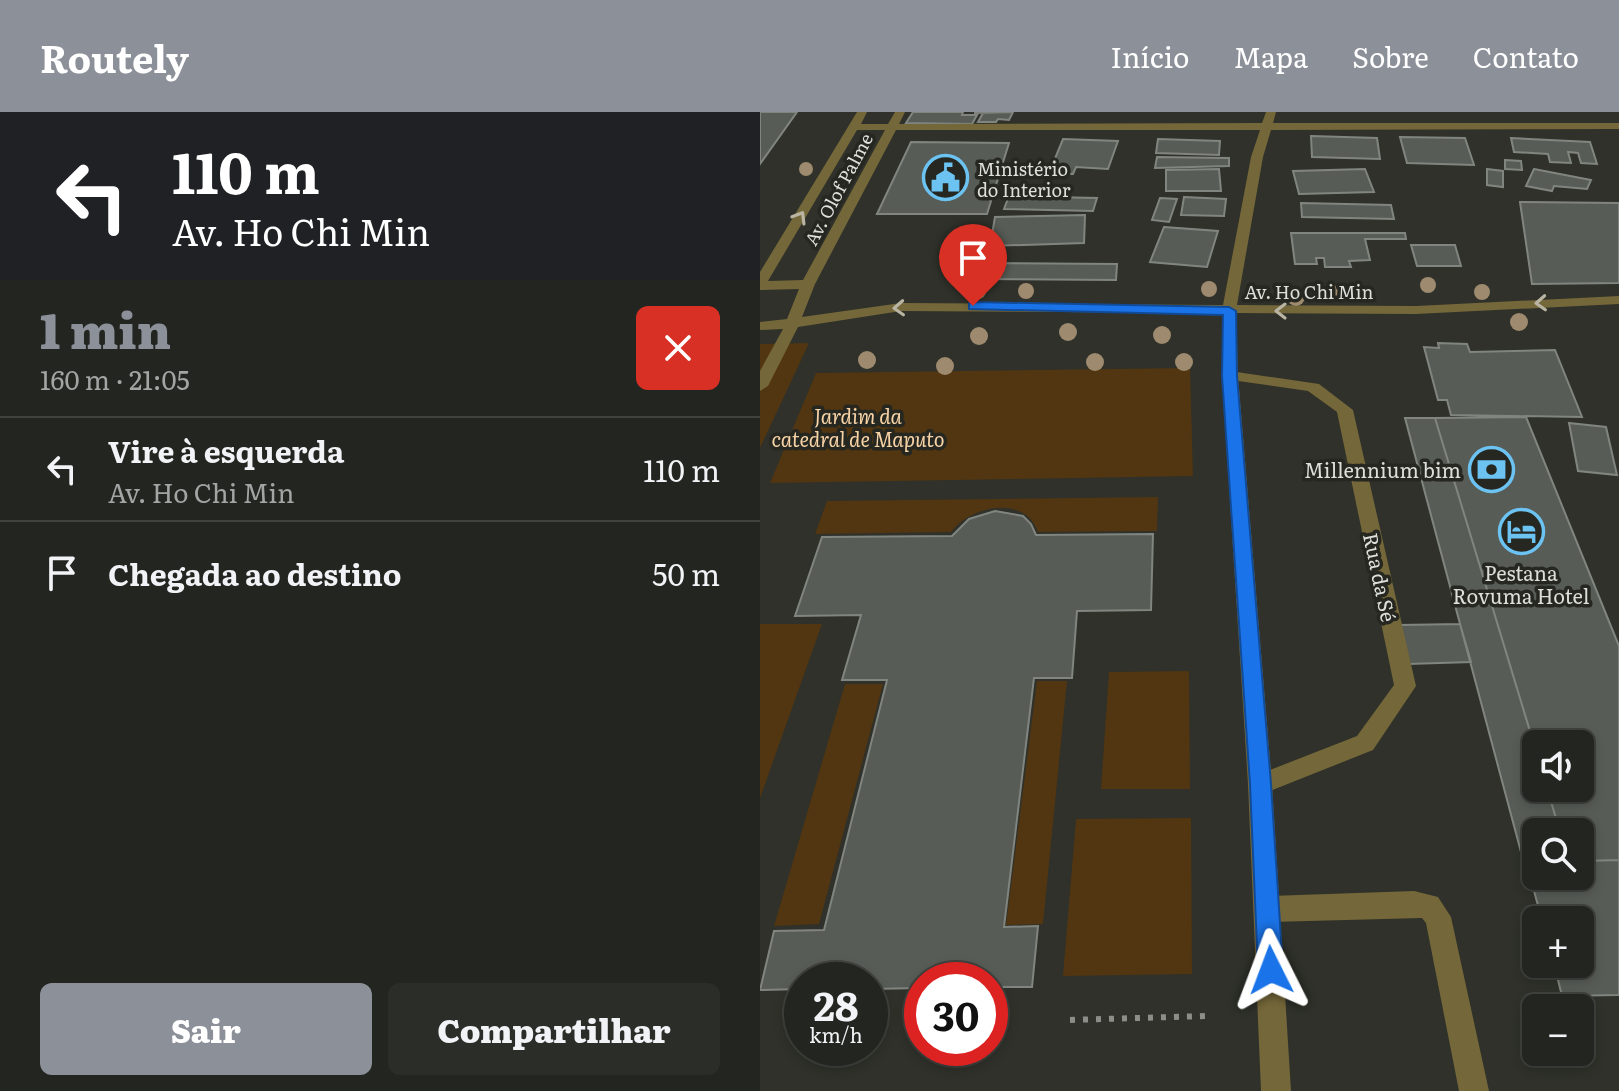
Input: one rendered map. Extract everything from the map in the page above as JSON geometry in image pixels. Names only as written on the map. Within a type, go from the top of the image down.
[{"type":"street","name":"Av. Olof Palme","points":[[760,285],[862,112]]},
{"type":"street","name":"Av. Olof Palme","points":[[760,386],[792,325],[808,284],[900,112]]},
{"type":"street","points":[[1271,112],[1251,184],[1229,311],[1230,376],[1268,909],[1276,1091]]},
{"type":"street","points":[[853,127],[1619,126]]},
{"type":"street","points":[[760,285],[808,284]]},
{"type":"street","name":"Av. Ho Chi Min","points":[[760,326],[792,325],[865,310],[901,307],[1416,310],[1619,300]]},
{"type":"street","name":"Rua da Sé","points":[[1230,376],[1313,387],[1345,410],[1405,686],[1365,743],[1260,784]]},
{"type":"street","points":[[1268,909],[1429,906],[1438,917],[1474,1091]]},
{"type":"path","points":[[1070,1020],[1207,1016]]},
{"type":"green space","points":[[809,343],[760,448],[760,344]]},
{"type":"green space","name":"Jardim da catedral de Maputo","points":[[1190,368],[1193,476],[770,483],[816,373]]},
{"type":"green space","name":"Jardim da catedral de Maputo","points":[[1158,497],[1157,531],[1038,532],[1022,512],[997,508],[971,516],[951,532],[815,534],[827,501]]},
{"type":"green space","points":[[760,624],[822,624],[760,798]]},
{"type":"green space","points":[[1189,671],[1190,789],[1101,789],[1109,672]]},
{"type":"green space","points":[[1037,681],[1067,681],[1043,924],[1006,925]]},
{"type":"green space","points":[[845,684],[883,684],[819,924],[774,926]]},
{"type":"green space","points":[[1191,818],[1192,974],[1063,976],[1076,819]]},
{"type":"building","points":[[760,112],[797,112],[760,164]]},
{"type":"building","points":[[913,112],[977,115],[972,124],[906,123]]},
{"type":"building","points":[[1013,112],[1009,120],[998,119],[996,122],[978,122],[983,113],[974,113]]},
{"type":"building","points":[[1311,136],[1377,138],[1380,159],[1312,157]]},
{"type":"building","points":[[1400,137],[1465,138],[1474,165],[1407,163]]},
{"type":"building","points":[[1511,138],[1590,142],[1597,164],[1581,163],[1578,153],[1568,152],[1571,163],[1550,162],[1548,154],[1514,152]]},
{"type":"building","points":[[1063,139],[1118,141],[1108,169],[1076,167],[1073,174],[1049,173]]},
{"type":"building","points":[[1158,139],[1220,141],[1219,155],[1156,153]]},
{"type":"building","name":"Ministério do Interior","points":[[911,142],[1009,143],[987,214],[877,214]]},
{"type":"building","points":[[1157,157],[1229,158],[1229,166],[1155,168]]},
{"type":"building","points":[[1505,160],[1521,161],[1522,170],[1505,169]]},
{"type":"building","points":[[1219,169],[1221,191],[1166,191],[1166,170]]},
{"type":"building","points":[[1365,169],[1374,192],[1299,194],[1293,171]]},
{"type":"building","points":[[1487,169],[1503,171],[1503,187],[1487,185]]},
{"type":"building","points":[[1534,169],[1591,180],[1587,189],[1554,186],[1552,191],[1526,186]]},
{"type":"building","points":[[1009,196],[1097,198],[1093,211],[1004,209]]},
{"type":"building","points":[[1184,197],[1226,199],[1224,216],[1181,215]]},
{"type":"building","points":[[1160,198],[1177,199],[1169,222],[1152,220]]},
{"type":"building","points":[[1520,202],[1619,203],[1619,283],[1532,284]]},
{"type":"building","points":[[1301,203],[1391,205],[1394,219],[1302,217]]},
{"type":"building","points":[[1085,215],[1084,243],[990,246],[995,217]]},
{"type":"building","points":[[1164,227],[1218,231],[1207,267],[1150,262]]},
{"type":"building","points":[[1291,233],[1405,233],[1406,239],[1365,239],[1370,260],[1349,261],[1351,267],[1325,267],[1324,258],[1316,258],[1317,264],[1295,264]]},
{"type":"building","points":[[1411,245],[1455,245],[1461,266],[1417,266]]},
{"type":"building","points":[[970,263],[1117,264],[1116,280],[965,279]]},
{"type":"building","points":[[1438,343],[1467,344],[1470,352],[1555,350],[1582,417],[1451,415],[1447,400],[1438,400],[1424,347],[1439,348]]},
{"type":"building","name":"Pestana Rovuma Hotel","points":[[1526,417],[1619,646],[1619,860],[1594,861],[1594,818],[1556,818],[1551,802],[1594,802],[1594,730],[1530,730],[1435,418]]},
{"type":"building","points":[[1405,418],[1435,418],[1530,730],[1522,730],[1522,802],[1551,802],[1556,818],[1522,818],[1521,852]]},
{"type":"building","points":[[1569,423],[1606,427],[1617,475],[1578,471]]},
{"type":"building","points":[[995,511],[1023,516],[1036,535],[1153,534],[1151,610],[1077,611],[1072,678],[1034,678],[1004,927],[1038,926],[1032,987],[1008,987],[1008,962],[904,962],[904,988],[888,989],[888,962],[784,962],[784,989],[760,990],[774,931],[824,930],[887,680],[842,680],[861,615],[795,616],[822,537],[952,536],[969,519]]},
{"type":"building","points":[[1460,624],[1471,662],[1408,664],[1400,625]]},
{"type":"building","points":[[1619,860],[1619,995],[1562,994],[1558,978],[1594,978],[1594,906],[1538,906],[1534,890],[1594,890],[1594,861]]},
{"type":"place","name":"Ministério do Interior","points":[[946,178]]},
{"type":"place","name":"Millennium bim","points":[[1492,469]]},
{"type":"place","name":"Pestana Rovuma Hotel","points":[[1521,532]]},
{"type":"route","points":[[973,306],[1229,311],[1230,376],[1271,970]]}]
